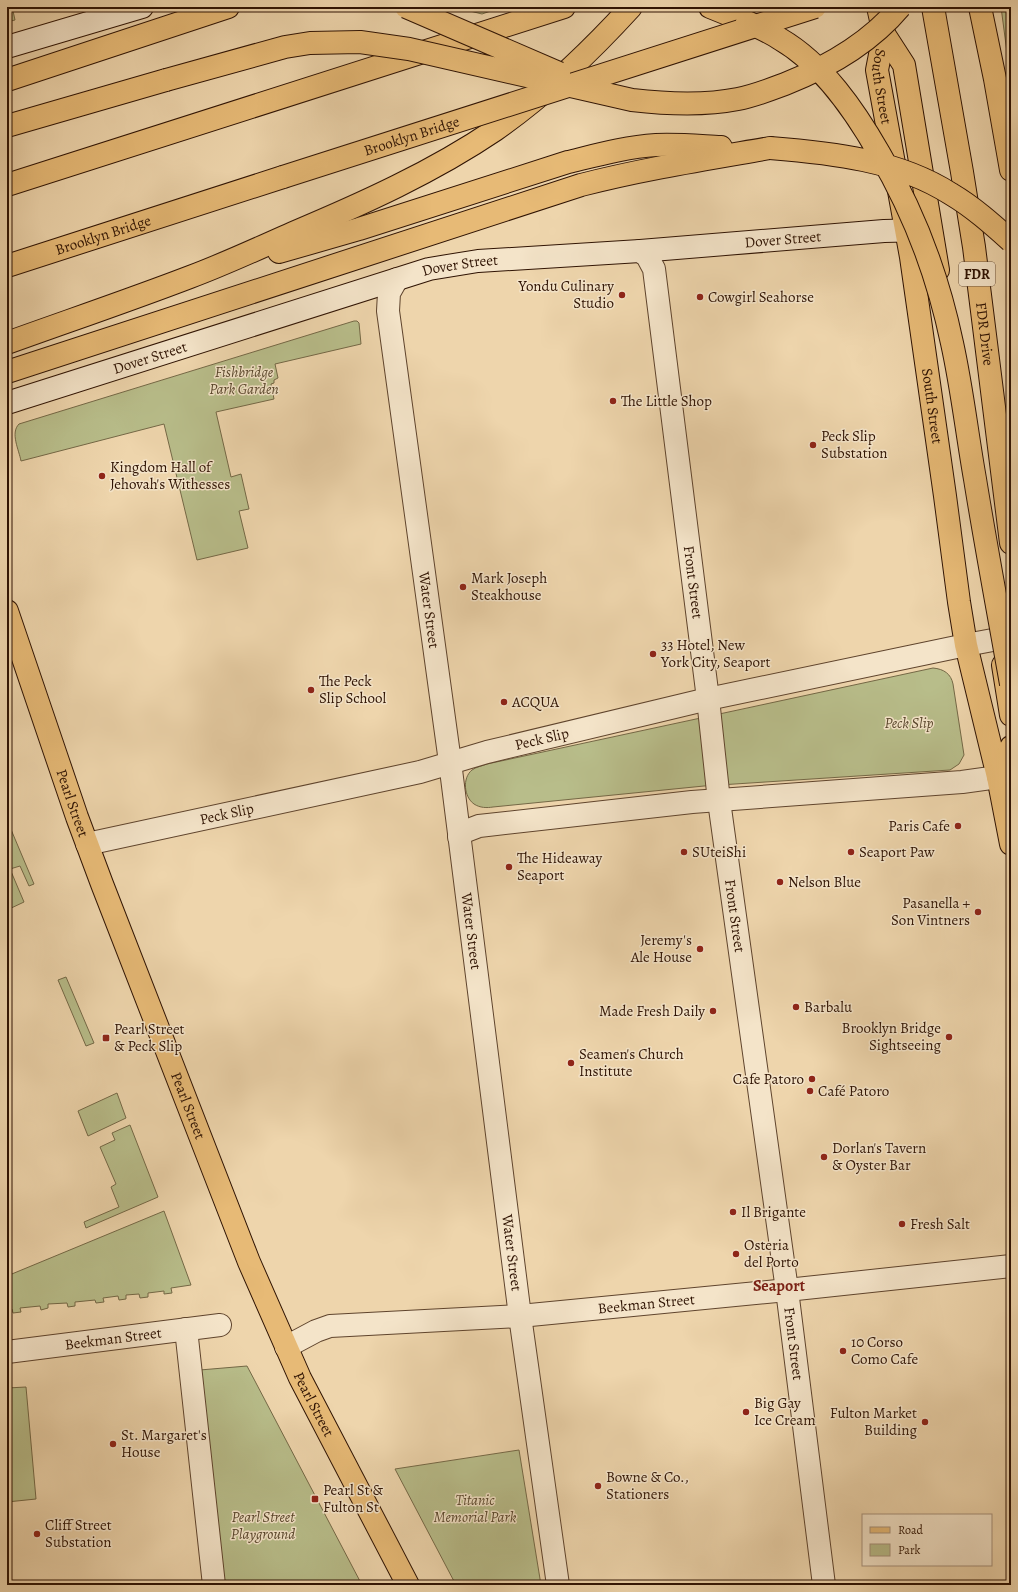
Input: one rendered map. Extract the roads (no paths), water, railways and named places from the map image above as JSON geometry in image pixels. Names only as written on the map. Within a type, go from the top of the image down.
[{"type":"main road","points":[[7,80],[228,7]]},
{"type":"main road","points":[[406,7],[606,94]]},
{"type":"main road","points":[[7,185],[564,7]]},
{"type":"main road","points":[[7,343],[192,277],[321,221],[420,173],[471,145],[519,112],[559,79],[593,48],[631,7]]},
{"type":"main road","points":[[710,7],[747,22],[782,39],[826,78],[846,101],[894,178],[922,240],[934,276],[952,342],[1011,684]]},
{"type":"main road","name":"Brooklyn Bridge","points":[[7,266],[816,7]]},
{"type":"main road","name":"South Street","points":[[878,7],[884,34],[904,65],[1011,715]]},
{"type":"main road","points":[[11,126],[166,80],[285,47],[310,43],[360,42],[409,49],[606,94],[659,103],[712,102],[738,99],[763,93],[816,71],[840,58],[861,44],[879,29],[900,7]]},
{"type":"main road","name":"FDR Drive","points":[[933,7],[962,172],[972,240],[1011,543]]},
{"type":"main road","points":[[980,7],[995,79],[1011,170]]},
{"type":"main road","name":"South Street","points":[[884,34],[876,70],[912,265],[959,602],[966,644],[998,777],[1011,844]]},
{"type":"main road","points":[[192,277],[359,230],[568,162],[622,149],[656,145],[770,148],[836,154],[873,162],[924,180],[950,193],[971,207],[1011,240]]},
{"type":"main road","points":[[7,372],[581,185],[651,169],[770,148]]},
{"type":"main road","name":"Pearl Street","points":[[7,611],[87,844],[249,1262],[286,1347],[408,1585]]},
{"type":"main road","points":[[998,777],[1011,747]]},
{"type":"street","points":[[7,47],[142,7]]},
{"type":"street","name":"Dover Street","points":[[7,403],[429,268],[478,261],[906,230],[932,230]]},
{"type":"street","name":"Front Street","points":[[640,250],[647,256],[654,269],[708,700],[719,801],[787,1290],[824,1585]]},
{"type":"street","name":"Water Street","points":[[397,279],[389,293],[388,310],[450,762],[520,1316],[558,1585]]},
{"type":"street","name":"Peck Slip","points":[[87,844],[420,772],[487,752],[708,700],[966,644],[998,639]]},
{"type":"street","points":[[459,837],[466,831],[479,826],[692,802],[954,783],[998,777]]},
{"type":"street","name":"Beekman Street","points":[[286,1347],[316,1331],[330,1326],[520,1316],[1011,1266]]},
{"type":"street","name":"Beekman Street","points":[[7,1352],[220,1325]]},
{"type":"street","points":[[186,1329],[214,1585]]},
{"type":"place","name":"Yondu Culinary Studio","points":[[622,295]]},
{"type":"place","name":"Cowgirl Seahorse","points":[[700,297]]},
{"type":"place","name":"The Little Shop","points":[[613,401]]},
{"type":"place","name":"Peck Slip Substation","points":[[813,445]]},
{"type":"place","name":"Kingdom Hall of Jehovah's Withesses","points":[[102,476]]},
{"type":"place","name":"Mark Joseph Steakhouse","points":[[463,587]]},
{"type":"place","name":"33 Hotel, New York City, Seaport","points":[[653,654]]},
{"type":"place","name":"The Peck Slip School","points":[[311,690]]},
{"type":"place","name":"ACQUA","points":[[504,702]]},
{"type":"place","name":"Paris Cafe","points":[[958,826]]},
{"type":"place","name":"SUteiShi","points":[[684,852]]},
{"type":"place","name":"Seaport Paw","points":[[851,852]]},
{"type":"place","name":"The Hideaway Seaport","points":[[509,867]]},
{"type":"place","name":"Nelson Blue","points":[[780,882]]},
{"type":"place","name":"Pasanella + Son Vintners","points":[[978,912]]},
{"type":"place","name":"Jeremy's Ale House","points":[[700,949]]},
{"type":"place","name":"Barbalu","points":[[796,1007]]},
{"type":"place","name":"Made Fresh Daily","points":[[713,1011]]},
{"type":"place","name":"Brooklyn Bridge Sightseeing","points":[[949,1037]]},
{"type":"place","name":"Pearl Street & Peck Slip","points":[[106,1038]]},
{"type":"place","name":"Seamen's Church Institute","points":[[571,1063]]},
{"type":"place","name":"Cafe Patoro","points":[[812,1079]]},
{"type":"place","name":"Café Patoro","points":[[810,1091]]},
{"type":"place","name":"Dorlan's Tavern & Oyster Bar","points":[[824,1157]]},
{"type":"place","name":"Il Brigante","points":[[733,1212]]},
{"type":"place","name":"Fresh Salt","points":[[902,1224]]},
{"type":"place","name":"Osteria del Porto","points":[[736,1254]]},
{"type":"place","name":"10 Corso Como Cafe","points":[[843,1351]]},
{"type":"place","name":"Big Gay Ice Cream","points":[[746,1412]]},
{"type":"place","name":"Fulton Market Building","points":[[925,1422]]},
{"type":"place","name":"St. Margaret's House","points":[[113,1444]]},
{"type":"place","name":"Bowne & Co., Stationers","points":[[598,1486]]},
{"type":"place","name":"Pearl St & Fulton St","points":[[315,1499]]},
{"type":"place","name":"Cliff Street Substation","points":[[37,1534]]},
{"type":"district","name":"Seaport","points":[[779,1285]]},
{"type":"park label","name":"Fishbridge Park Garden","points":[[244,380]]},
{"type":"park label","name":"Titanic Memorial Park","points":[[475,1508]]},
{"type":"park label","name":"Pearl Street Playground","points":[[263,1526]]}]
